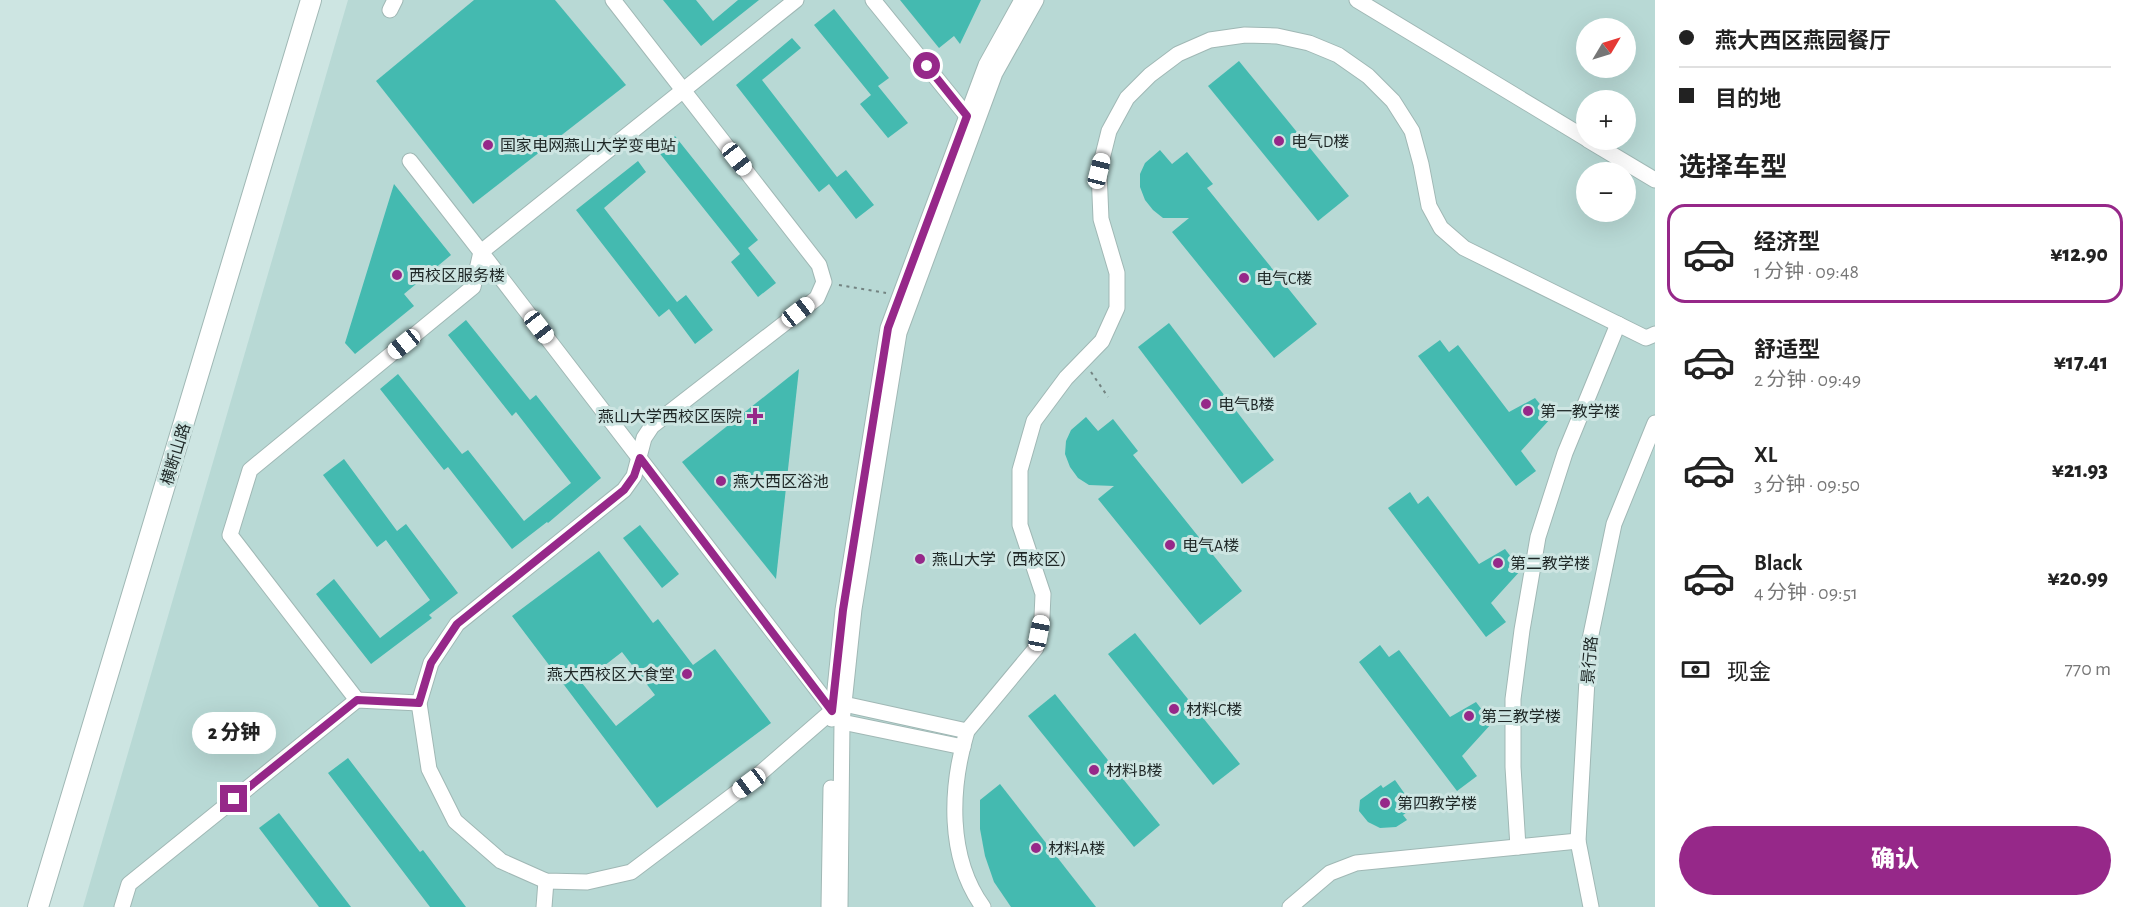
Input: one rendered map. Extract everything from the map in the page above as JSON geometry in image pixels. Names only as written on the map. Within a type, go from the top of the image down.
[{"type":"main road","name":"横断山路","points":[[39,907],[310,0]]},
{"type":"street","points":[[613,0],[819,264],[824,282],[817,298],[652,426],[644,438],[634,476],[624,490],[457,624],[431,663],[419,703],[429,769],[455,821],[501,861],[546,881],[587,882],[631,872],[839,712],[968,731]]},
{"type":"street","points":[[357,700],[230,535],[250,470],[473,287],[481,252],[796,0]]},
{"type":"street","points":[[873,0],[972,118]]},
{"type":"street","points":[[840,907],[839,712],[899,333],[972,118],[986,65],[1022,0]]},
{"type":"street","points":[[829,907],[843,610],[888,328],[972,118],[1036,0]]},
{"type":"street","points":[[1357,0],[1576,132]]},
{"type":"street","points":[[983,907],[972,891],[956,840],[956,787],[963,747],[968,731],[1036,648],[1042,617],[1043,594],[1020,525],[1020,470],[1034,420],[1066,378],[1102,341],[1118,308],[1117,273],[1101,219],[1099,171],[1109,131],[1127,98],[1150,75],[1178,54],[1210,40],[1245,35],[1276,36],[1309,43],[1338,55],[1368,76],[1393,101],[1412,131],[1429,206],[1441,228],[1464,248],[1646,338],[1655,334]]},
{"type":"street","points":[[1605,150],[1655,180]]},
{"type":"street","points":[[410,161],[839,712],[963,747]]},
{"type":"street","points":[[1518,847],[1513,767],[1513,699],[1521,630],[1538,537],[1565,453],[1618,324]]},
{"type":"street","name":"景行路","points":[[1590,907],[1578,841],[1589,644],[1614,524],[1655,423]]},
{"type":"street","points":[[122,907],[129,884],[357,700],[419,703]]},
{"type":"street","points":[[1290,907],[1330,873],[1356,863],[1578,841]]},
{"type":"street","points":[[544,907],[546,881]]},
{"type":"path","points":[[824,282],[900,296]]},
{"type":"path","points":[[1082,361],[1108,397]]},
{"type":"shaded area","name":"燕山大学（西校区）","points":[[348,0],[1655,0],[1655,907],[83,907]]},
{"type":"building","name":"国家电网燕山大学变电站","points":[[474,0],[555,0],[626,85],[473,204],[376,81]]},
{"type":"building","points":[[663,0],[696,0],[713,21],[738,0],[759,0],[701,46]]},
{"type":"building","points":[[900,0],[981,0],[960,44],[954,36],[939,48]]},
{"type":"building","points":[[834,9],[889,78],[878,86],[908,123],[888,138],[860,104],[871,95],[814,25]]},
{"type":"building","points":[[792,38],[801,48],[762,80],[837,177],[846,170],[874,205],[856,219],[829,184],[819,192],[736,85]]},
{"type":"building","name":"电气D楼","points":[[1239,61],[1349,196],[1318,221],[1208,86]]},
{"type":"building","points":[[675,136],[758,240],[748,248],[776,283],[758,297],[731,262],[740,254],[657,150]]},
{"type":"building","name":"电气C楼","points":[[1160,150],[1172,164],[1187,152],[1213,184],[1207,188],[1317,324],[1274,358],[1172,232],[1189,218],[1163,218],[1145,200],[1140,187],[1140,174],[1145,163]]},
{"type":"building","points":[[638,161],[646,172],[604,208],[677,302],[686,295],[713,330],[695,344],[669,309],[659,317],[576,210]]},
{"type":"building","name":"西校区服务楼","points":[[394,184],[451,255],[404,294],[414,306],[355,354],[345,343]]},
{"type":"building","points":[[466,320],[530,400],[536,395],[601,478],[548,523],[512,549],[448,467],[444,470],[380,389],[398,374],[462,454],[468,450],[524,521],[571,483],[516,412],[512,416],[448,335]]},
{"type":"building","name":"电气B楼","points":[[1169,323],[1274,460],[1242,484],[1138,347]]},
{"type":"building","name":"第一教学楼","points":[[1440,340],[1449,352],[1458,345],[1509,412],[1535,398],[1551,418],[1521,451],[1536,471],[1516,486],[1418,356]]},
{"type":"building","name":"燕大西区浴池","points":[[799,369],[776,579],[682,462]]},
{"type":"building","name":"电气A楼","points":[[1086,417],[1098,431],[1113,419],[1138,451],[1133,455],[1242,591],[1200,625],[1098,499],[1114,486],[1089,485],[1078,478],[1070,467],[1065,454],[1066,441],[1071,430]]},
{"type":"building","points":[[344,459],[397,531],[406,524],[458,593],[429,615],[432,618],[371,664],[316,594],[334,579],[380,638],[430,600],[386,540],[377,547],[323,475]]},
{"type":"building","name":"第二教学楼","points":[[1410,492],[1418,504],[1428,496],[1479,564],[1505,549],[1521,570],[1491,603],[1506,622],[1486,637],[1388,508]]},
{"type":"building","points":[[640,525],[679,574],[662,588],[623,538]]},
{"type":"building","name":"燕大西校区大食堂","points":[[599,551],[653,623],[658,619],[693,665],[715,649],[771,723],[657,808],[512,616]],"holes":[[[622,652],[655,695],[616,726],[582,683]]]},
{"type":"building","name":"材料C楼","points":[[1135,633],[1240,764],[1213,785],[1108,654]]},
{"type":"building","name":"第三教学楼","points":[[1380,645],[1389,657],[1399,650],[1450,717],[1476,702],[1492,723],[1462,756],[1477,776],[1457,791],[1359,662]]},
{"type":"building","name":"材料B楼","points":[[1055,694],[1160,825],[1134,847],[1028,716]]},
{"type":"building","points":[[348,758],[420,852],[423,850],[466,907],[430,907],[328,773]]},
{"type":"building","name":"第四教学楼","points":[[1395,780],[1414,807],[1403,815],[1407,820],[1396,827],[1380,828],[1368,822],[1359,811],[1360,800],[1381,785],[1383,788]]},
{"type":"building","name":"材料A楼","points":[[1000,784],[1096,907],[1011,907],[994,882],[985,856],[980,829],[980,800]]},
{"type":"building","points":[[279,813],[351,907],[319,907],[259,828]]},
{"type":"place","name":"电气D楼","points":[[1279,141]]},
{"type":"place","name":"国家电网燕山大学变电站","points":[[488,145]]},
{"type":"place","name":"西校区服务楼","points":[[397,275]]},
{"type":"place","name":"电气C楼","points":[[1244,278]]},
{"type":"place","name":"电气B楼","points":[[1206,404]]},
{"type":"place","name":"第一教学楼","points":[[1528,411]]},
{"type":"place","name":"燕山大学西校区医院","points":[[755,416]]},
{"type":"place","name":"燕大西区浴池","points":[[721,481]]},
{"type":"place","name":"电气A楼","points":[[1170,545]]},
{"type":"place","name":"燕山大学（西校区）","points":[[920,559]]},
{"type":"place","name":"第二教学楼","points":[[1498,563]]},
{"type":"place","name":"燕大西校区大食堂","points":[[687,674]]},
{"type":"place","name":"材料C楼","points":[[1174,709]]},
{"type":"place","name":"第三教学楼","points":[[1469,716]]},
{"type":"place","name":"材料B楼","points":[[1094,770]]},
{"type":"place","name":"第四教学楼","points":[[1385,803]]},
{"type":"place","name":"材料A楼","points":[[1036,848]]},
{"type":"route","points":[[234,799],[357,700],[419,703],[431,663],[457,624],[624,490],[634,476],[640,458],[832,711],[843,610],[888,328],[967,116],[927,66]]}]
